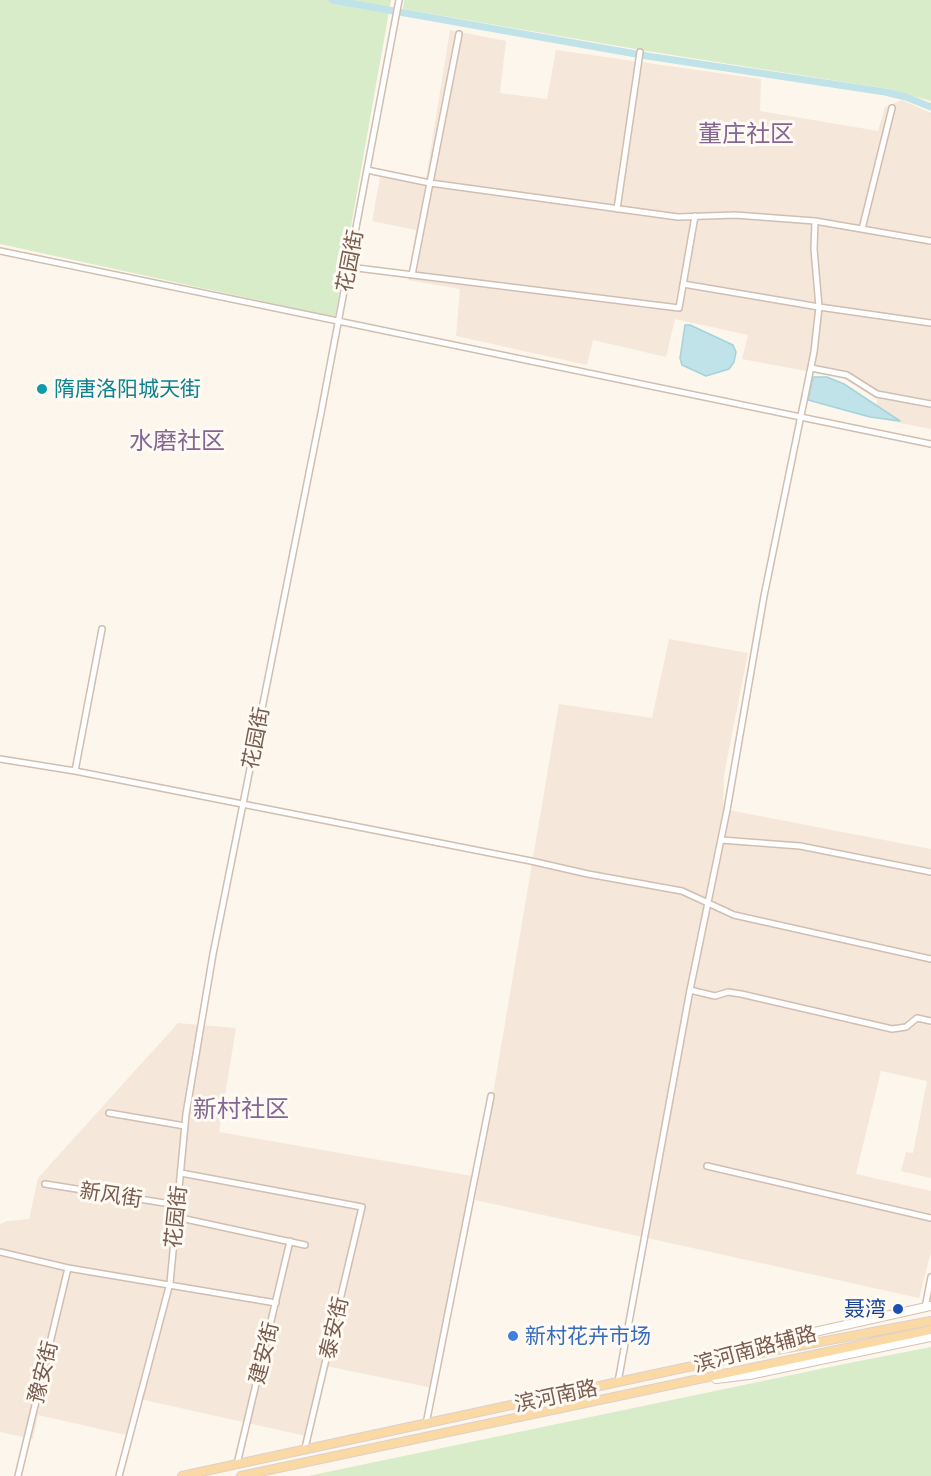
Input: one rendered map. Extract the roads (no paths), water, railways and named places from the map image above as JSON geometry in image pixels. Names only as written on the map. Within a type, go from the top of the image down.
[{"type":"main road","name":"滨河南路辅路","points":[[683,1368],[743,1348],[928,1307]]},
{"type":"main road","name":"滨河南路","points":[[182,1476],[683,1368],[931,1321]]},
{"type":"main road","name":"滨河南路","points":[[241,1476],[931,1330]]},
{"type":"main road","name":"滨河南路辅路","points":[[688,1382],[749,1375],[931,1337]]},
{"type":"main road","points":[[378,1433],[381,1446]]},
{"type":"street","name":"花园街","points":[[119,1476],[170,1283],[185,1126],[213,954],[349,267],[399,0]]},
{"type":"street","points":[[412,275],[459,34]]},
{"type":"street","points":[[617,209],[640,52]]},
{"type":"street","points":[[862,229],[892,108]]},
{"type":"street","points":[[367,170],[430,183],[678,217],[735,215],[815,221],[931,241]]},
{"type":"street","points":[[349,267],[679,308],[695,216]]},
{"type":"street","points":[[618,1383],[690,990],[721,840],[764,596],[811,368],[819,307],[814,249],[815,221]]},
{"type":"street","points":[[0,251],[931,444]]},
{"type":"street","points":[[683,284],[931,323]]},
{"type":"street","points":[[811,368],[847,375],[877,394],[931,404]]},
{"type":"street","points":[[75,771],[102,629]]},
{"type":"street","points":[[0,759],[75,771],[682,891],[734,915],[931,958]]},
{"type":"street","points":[[721,840],[801,846],[931,872]]},
{"type":"street","points":[[690,990],[715,996],[728,992],[741,994],[892,1029],[906,1027],[917,1018],[931,1021]]},
{"type":"street","points":[[426,1424],[491,1096]]},
{"type":"street","points":[[108,1113],[185,1126]]},
{"type":"street","points":[[707,1166],[931,1218]]},
{"type":"street","name":"泰安街","points":[[181,1173],[362,1208],[305,1448]]},
{"type":"street","name":"新风街","points":[[45,1184],[177,1205]]},
{"type":"street","points":[[176,1217],[304,1245]]},
{"type":"street","name":"建安街","points":[[237,1464],[290,1241]]},
{"type":"street","points":[[0,1252],[68,1268],[170,1283],[276,1303]]},
{"type":"street","name":"豫安街","points":[[18,1476],[68,1268]]},
{"type":"street","points":[[928,1307],[931,1278]]},
{"type":"water","points":[[685,325],[690,325],[733,345],[736,352],[734,362],[729,369],[706,376],[682,365],[680,358]]},
{"type":"water","points":[[813,377],[827,377],[844,384],[900,421],[870,417],[808,400]]},
{"type":"waterway","points":[[332,0],[647,56],[885,92],[931,107]]},
{"type":"place","name":"隋唐洛阳城天街","points":[[42,389]]},
{"type":"place","name":"聂湾","points":[[898,1309]]},
{"type":"place","name":"新村花卉市场","points":[[513,1336]]},
{"type":"district","name":"董庄社区","points":[[746,134]]},
{"type":"district","name":"水磨社区","points":[[177,441]]},
{"type":"district","name":"新村社区","points":[[241,1109]]}]
